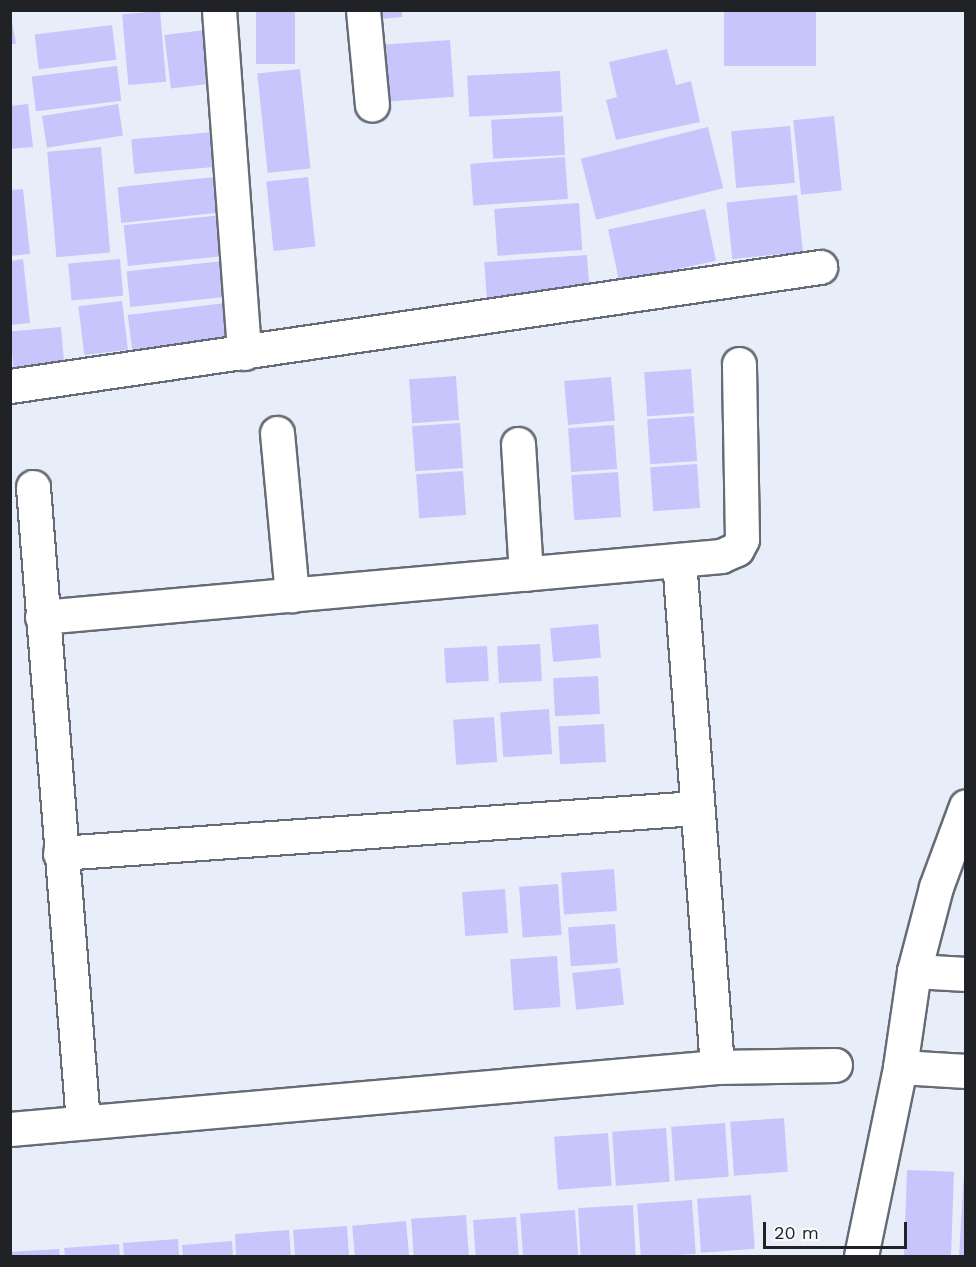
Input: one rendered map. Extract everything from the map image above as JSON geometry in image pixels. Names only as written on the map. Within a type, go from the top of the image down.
[{"type":"street","points":[[219,10],[244,353]]},
{"type":"street","points":[[363,10],[372,105]]},
{"type":"street","points":[[10,386],[820,267]]},
{"type":"street","points":[[42,617],[721,556],[737,549],[742,539],[739,364]]},
{"type":"street","points":[[276,433],[292,595]]},
{"type":"street","points":[[518,444],[526,574]]},
{"type":"street","points":[[33,487],[60,853],[83,1122]]},
{"type":"street","points":[[679,560],[717,1067]]},
{"type":"street","points":[[861,1257],[900,1067],[914,971],[936,887],[966,806]]},
{"type":"street","points":[[60,853],[696,808]]},
{"type":"street","points":[[914,971],[966,974]]},
{"type":"street","points":[[10,1129],[717,1067],[835,1065]]},
{"type":"street","points":[[900,1067],[966,1071]]},
{"type":"building","points":[[10,10],[16,44],[10,44]]},
{"type":"building","points":[[256,10],[295,10],[295,64],[256,64]]},
{"type":"building","points":[[371,10],[402,10],[402,17],[372,20]]},
{"type":"building","points":[[724,10],[816,10],[816,66],[724,66]]},
{"type":"building","points":[[160,11],[166,82],[128,85],[122,14]]},
{"type":"building","points":[[112,25],[116,60],[39,69],[35,35]]},
{"type":"building","points":[[213,29],[220,83],[171,89],[164,35]]},
{"type":"building","points":[[450,40],[454,97],[382,102],[378,45]]},
{"type":"building","points":[[667,49],[676,85],[691,81],[700,122],[616,140],[606,100],[617,97],[609,62]]},
{"type":"building","points":[[117,66],[121,101],[36,111],[32,76]]},
{"type":"building","points":[[300,69],[310,168],[268,173],[257,73]]},
{"type":"building","points":[[560,71],[562,112],[469,117],[467,76]]},
{"type":"building","points":[[28,104],[33,147],[10,149],[10,106]]},
{"type":"building","points":[[118,104],[123,136],[47,148],[42,116]]},
{"type":"building","points":[[563,116],[565,155],[493,159],[491,120]]},
{"type":"building","points":[[834,116],[842,191],[801,195],[793,120]]},
{"type":"building","points":[[790,126],[795,183],[736,188],[731,131]]},
{"type":"building","points":[[708,127],[723,188],[596,220],[581,159]]},
{"type":"building","points":[[214,132],[217,167],[134,174],[131,139]]},
{"type":"building","points":[[101,147],[110,253],[56,257],[47,152]]},
{"type":"building","points":[[565,157],[568,199],[473,206],[470,164]]},
{"type":"building","points":[[214,177],[218,213],[121,223],[118,187]]},
{"type":"building","points":[[308,177],[315,247],[274,251],[266,181]]},
{"type":"building","points":[[23,189],[30,254],[10,256],[10,190]]},
{"type":"building","points":[[797,195],[803,252],[732,259],[726,202]]},
{"type":"building","points":[[579,203],[582,250],[497,256],[494,209]]},
{"type":"building","points":[[705,209],[716,261],[619,281],[608,230]]},
{"type":"building","points":[[222,215],[226,256],[128,266],[124,225]]},
{"type":"building","points":[[587,255],[590,294],[487,301],[484,262]]},
{"type":"building","points":[[23,259],[30,323],[10,325],[10,261]]},
{"type":"building","points":[[120,259],[123,296],[71,300],[68,264]]},
{"type":"building","points":[[233,260],[237,296],[130,307],[127,271]]},
{"type":"building","points":[[122,301],[128,350],[84,355],[78,306]]},
{"type":"building","points":[[233,302],[238,342],[133,355],[128,315]]},
{"type":"building","points":[[61,327],[64,364],[13,368],[10,331]]},
{"type":"building","points":[[691,369],[694,413],[647,416],[644,372]]},
{"type":"building","points":[[456,376],[459,420],[412,423],[409,379]]},
{"type":"building","points":[[611,377],[615,421],[568,425],[564,381]]},
{"type":"building","points":[[694,416],[697,461],[650,464],[647,419]]},
{"type":"building","points":[[460,423],[463,468],[415,471],[412,426]]},
{"type":"building","points":[[614,425],[617,469],[571,472],[568,428]]},
{"type":"building","points":[[697,464],[700,508],[653,511],[650,467]]},
{"type":"building","points":[[463,471],[466,515],[419,518],[416,474]]},
{"type":"building","points":[[618,472],[621,517],[574,520],[571,475]]},
{"type":"building","points":[[598,624],[601,658],[553,662],[550,628]]},
{"type":"building","points":[[540,644],[542,681],[499,683],[497,646]]},
{"type":"building","points":[[487,646],[489,681],[446,683],[444,648]]},
{"type":"building","points":[[598,676],[600,714],[555,716],[553,678]]},
{"type":"building","points":[[549,709],[552,754],[503,757],[500,712]]},
{"type":"building","points":[[494,717],[497,762],[456,765],[453,720]]},
{"type":"building","points":[[604,724],[606,762],[560,764],[558,726]]},
{"type":"building","points":[[614,869],[617,911],[564,915],[561,873]]},
{"type":"building","points":[[558,884],[562,935],[523,938],[519,887]]},
{"type":"building","points":[[505,889],[508,933],[465,936],[462,892]]},
{"type":"building","points":[[615,924],[618,963],[571,966],[568,927]]},
{"type":"building","points":[[557,956],[561,1007],[514,1010],[510,959]]},
{"type":"building","points":[[620,968],[624,1005],[576,1010],[572,973]]},
{"type":"building","points":[[784,1118],[788,1172],[734,1176],[730,1122]]},
{"type":"building","points":[[725,1123],[729,1177],[675,1181],[671,1127]]},
{"type":"building","points":[[666,1128],[670,1182],[616,1186],[612,1132]]},
{"type":"building","points":[[608,1133],[612,1186],[558,1190],[554,1137]]},
{"type":"building","points":[[907,1170],[954,1172],[951,1256],[904,1256]]},
{"type":"building","points":[[964,1174],[966,1256],[959,1256]]},
{"type":"building","points":[[751,1195],[755,1249],[701,1253],[697,1199]]},
{"type":"building","points":[[692,1200],[696,1254],[641,1256],[637,1204]]},
{"type":"building","points":[[633,1205],[636,1256],[581,1256],[578,1208]]},
{"type":"building","points":[[575,1210],[578,1256],[523,1256],[520,1214]]},
{"type":"building","points":[[466,1215],[469,1256],[414,1256],[411,1219]]},
{"type":"building","points":[[516,1217],[519,1256],[476,1256],[473,1220]]},
{"type":"building","points":[[406,1221],[409,1256],[355,1256],[352,1226]]},
{"type":"building","points":[[347,1226],[349,1256],[295,1256],[293,1230]]},
{"type":"building","points":[[289,1230],[291,1256],[236,1256],[235,1234]]},
{"type":"building","points":[[178,1239],[179,1256],[124,1256],[123,1243]]},
{"type":"building","points":[[232,1241],[233,1256],[183,1256],[182,1245]]},
{"type":"building","points":[[119,1244],[120,1256],[65,1256],[64,1248]]},
{"type":"building","points":[[59,1249],[60,1256],[10,1256],[10,1252]]}]
